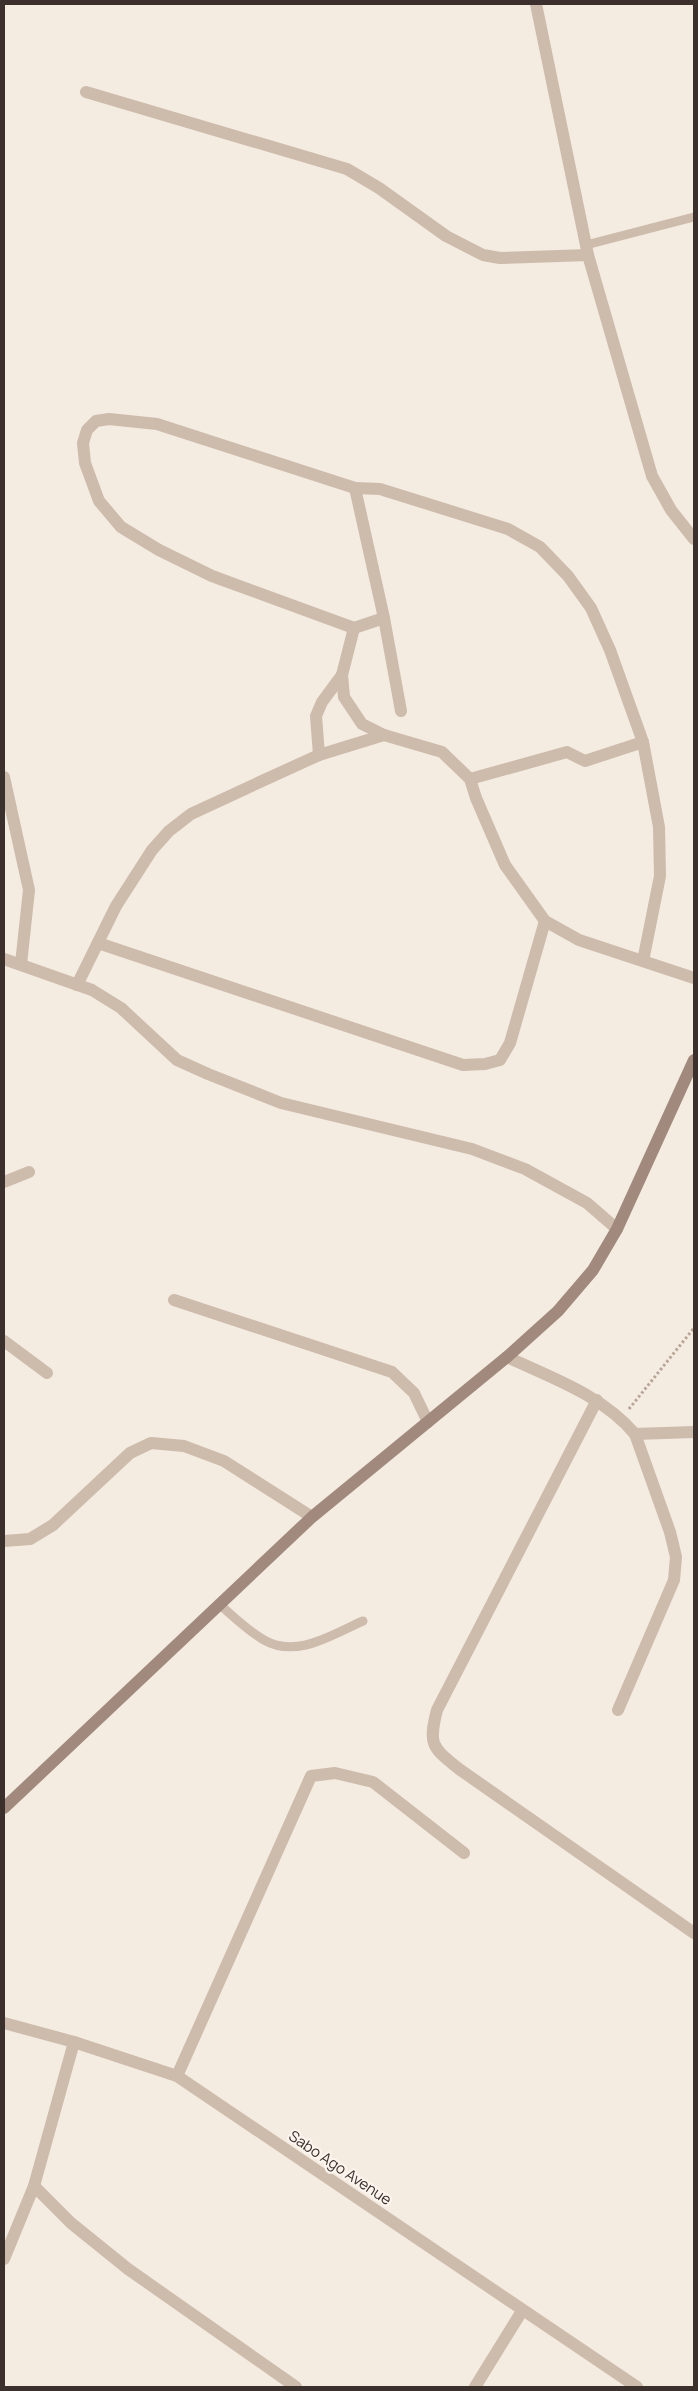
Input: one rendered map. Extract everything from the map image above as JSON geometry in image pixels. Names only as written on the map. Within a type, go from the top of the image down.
[{"type":"street","points":[[536,4],[587,250],[652,476],[671,510],[694,538]]},
{"type":"street","points":[[86,92],[347,169],[379,188],[446,236],[483,255],[500,258],[587,250]]},
{"type":"street","points":[[384,618],[354,628],[212,576],[159,550],[121,527],[99,500],[85,463],[83,443],[87,430],[96,421],[109,419],[157,424],[355,488],[380,489],[508,529],[540,547],[568,576],[591,608],[610,650],[643,742],[659,827],[660,876],[643,961]]},
{"type":"street","points":[[355,488],[384,618],[401,711]]},
{"type":"street","points":[[354,628],[342,675],[344,697],[362,724],[384,735],[442,752],[470,779],[476,798],[505,865],[545,921],[578,940],[694,978]]},
{"type":"street","points":[[319,755],[316,716],[322,702],[342,675]]},
{"type":"street","points":[[77,985],[116,906],[152,850],[168,831],[191,814],[319,755],[384,735]]},
{"type":"street","points":[[470,779],[567,752],[585,760],[643,742]]},
{"type":"street","points":[[4,777],[29,890],[22,964]]},
{"type":"street","points":[[98,943],[463,1065],[484,1064],[500,1060],[510,1043],[545,921]]},
{"type":"street","points":[[4,959],[92,990],[122,1008],[177,1060],[282,1103],[472,1149],[526,1169],[587,1203],[617,1229]]},
{"type":"street","points":[[4,1808],[312,1517],[507,1357],[558,1311],[593,1270],[617,1229],[694,1060]]},
{"type":"street","points":[[4,1182],[29,1172]]},
{"type":"street","points":[[174,1300],[392,1372],[414,1392],[428,1422]]},
{"type":"street","points":[[4,1340],[47,1373]]},
{"type":"street","points":[[507,1357],[597,1400],[622,1419],[634,1434],[670,1532],[676,1557],[674,1580],[618,1710]]},
{"type":"street","points":[[597,1400],[437,1710],[431,1734],[438,1752],[459,1769],[694,1934]]},
{"type":"street","points":[[634,1434],[694,1432]]},
{"type":"street","points":[[4,1541],[30,1539],[53,1524],[130,1453],[151,1443],[184,1446],[224,1461],[312,1517]]},
{"type":"street","points":[[177,2076],[312,1776],[335,1773],[373,1782],[464,1853]]},
{"type":"street","name":"Sabo Ago Avenue","points":[[4,2023],[74,2042],[177,2076],[522,2312],[637,2387]]},
{"type":"street","points":[[4,2259],[6,2244],[34,2186],[74,2042]]},
{"type":"street","points":[[34,2186],[71,2223],[128,2269],[296,2387]]},
{"type":"street","points":[[475,2387],[522,2312]]},
{"type":"lane","points":[[587,250],[694,217]]},
{"type":"lane","points":[[219,1604],[263,1640],[288,1648],[306,1646],[363,1621]]},
{"type":"path","points":[[622,1419],[694,1328]]}]
